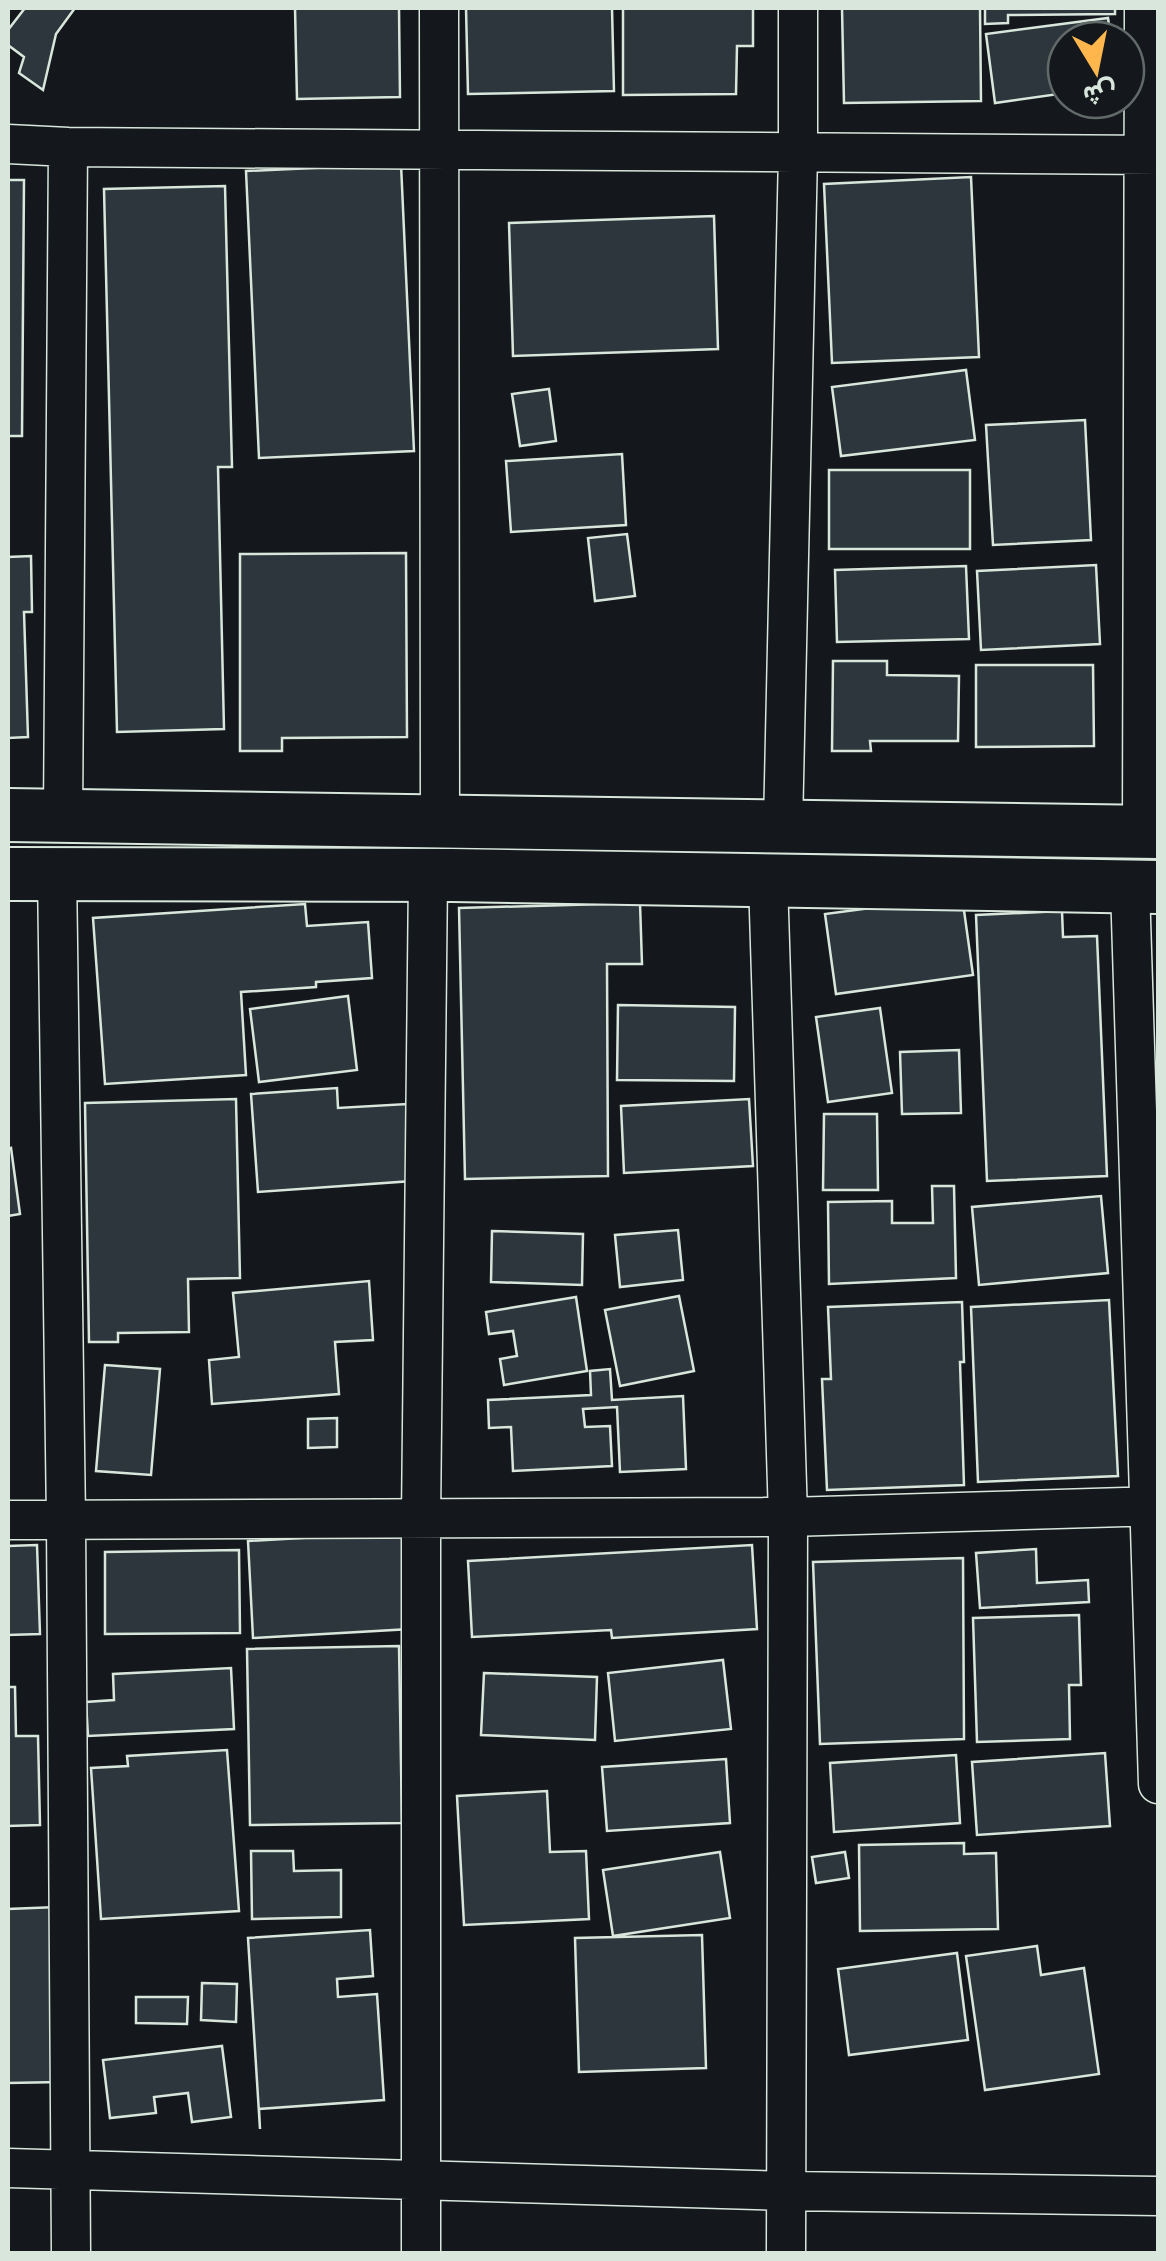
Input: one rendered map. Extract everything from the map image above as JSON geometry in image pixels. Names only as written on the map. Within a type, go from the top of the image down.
[{"type":"main road","points":[[8,815],[1150,832]]},
{"type":"main road","points":[[32,873],[1144,887]]},
{"type":"street","points":[[421,2254],[421,1518],[440,876],[458,874],[445,822],[439,8]]},
{"type":"street","points":[[784,826],[798,8]]},
{"type":"street","points":[[1144,8],[1150,155],[1150,832]]},
{"type":"street","points":[[8,144],[1150,155]]},
{"type":"street","points":[[63,816],[68,147]]},
{"type":"street","points":[[32,873],[66,1520],[71,2254]]},
{"type":"street","points":[[768,880],[788,1518],[786,2254]]},
{"type":"street","points":[[1144,887],[1158,1784]]},
{"type":"street","points":[[8,1520],[788,1518],[1154,1506]]},
{"type":"street","points":[[8,2168],[786,2191],[1158,2196]]},
{"type":"building","points":[[25,8],[75,8],[56,34],[43,90],[19,73],[24,57],[8,45],[8,30]]},
{"type":"building","points":[[295,8],[399,8],[400,97],[297,99]]},
{"type":"building","points":[[466,8],[612,8],[614,91],[468,94]]},
{"type":"building","points":[[623,8],[753,8],[753,46],[737,46],[736,94],[623,95]]},
{"type":"building","points":[[842,8],[980,8],[981,101],[844,103]]},
{"type":"building","points":[[985,8],[1115,8],[1115,14],[1008,15],[1008,23],[985,24]]},
{"type":"building","points":[[1046,26],[1046,96],[995,103],[986,34]]},
{"type":"building","points":[[401,164],[414,451],[259,458],[246,171]]},
{"type":"building","points":[[971,177],[979,357],[832,363],[824,184]]},
{"type":"building","points":[[8,180],[24,180],[22,436],[8,436]]},
{"type":"building","points":[[225,186],[232,467],[218,467],[224,729],[117,732],[104,189]]},
{"type":"building","points":[[714,216],[718,349],[513,356],[509,223]]},
{"type":"building","points":[[966,370],[975,440],[841,456],[832,387]]},
{"type":"building","points":[[549,389],[556,441],[520,446],[512,394]]},
{"type":"building","points":[[1085,420],[1091,540],[993,545],[986,425]]},
{"type":"building","points":[[622,454],[626,525],[511,532],[506,461]]},
{"type":"building","points":[[829,470],[970,470],[970,549],[829,549]]},
{"type":"building","points":[[627,534],[635,596],[595,601],[588,538]]},
{"type":"building","points":[[406,553],[407,737],[282,738],[282,751],[240,751],[240,554]]},
{"type":"building","points":[[31,556],[32,612],[24,612],[28,737],[8,738],[8,557]]},
{"type":"building","points":[[1096,565],[1100,644],[981,650],[977,571]]},
{"type":"building","points":[[966,566],[969,639],[837,642],[835,570]]},
{"type":"building","points":[[833,661],[887,661],[887,675],[959,676],[958,741],[870,741],[871,751],[832,751]]},
{"type":"building","points":[[976,665],[1093,665],[1094,746],[976,747]]},
{"type":"building","points":[[962,896],[973,975],[836,994],[825,914]]},
{"type":"building","points":[[640,903],[642,964],[607,964],[608,1176],[465,1179],[459,908]]},
{"type":"building","points":[[305,904],[307,926],[368,922],[372,978],[241,992],[246,1075],[105,1084],[93,918]]},
{"type":"building","points":[[1062,911],[1063,937],[1097,936],[1107,1176],[987,1181],[976,915]]},
{"type":"building","points":[[348,996],[357,1070],[259,1082],[250,1009]]},
{"type":"building","points":[[618,1005],[735,1007],[734,1081],[617,1080]]},
{"type":"building","points":[[880,1008],[892,1093],[828,1102],[816,1017]]},
{"type":"building","points":[[959,1050],[961,1113],[902,1114],[900,1052]]},
{"type":"building","points":[[337,1088],[338,1108],[407,1104],[412,1181],[258,1192],[251,1094]]},
{"type":"building","points":[[236,1099],[240,1278],[188,1279],[189,1332],[118,1333],[118,1342],[89,1342],[85,1103]]},
{"type":"building","points":[[749,1099],[753,1166],[624,1173],[621,1106]]},
{"type":"building","points":[[824,1114],[877,1114],[878,1190],[823,1190]]},
{"type":"building","points":[[11,1148],[20,1214],[8,1216],[8,1149]]},
{"type":"building","points":[[932,1186],[954,1186],[956,1278],[829,1284],[828,1202],[892,1201],[892,1223],[933,1223]]},
{"type":"building","points":[[1101,1196],[1108,1273],[979,1285],[972,1207]]},
{"type":"building","points":[[678,1230],[683,1280],[620,1287],[615,1235]]},
{"type":"building","points":[[492,1231],[583,1234],[582,1285],[491,1282]]},
{"type":"building","points":[[369,1281],[373,1340],[335,1342],[339,1394],[212,1404],[209,1360],[239,1357],[233,1293]]},
{"type":"building","points":[[679,1296],[694,1371],[620,1386],[605,1310]]},
{"type":"building","points":[[576,1297],[587,1371],[504,1385],[500,1359],[517,1356],[513,1331],[489,1334],[486,1312]]},
{"type":"building","points":[[1109,1300],[1118,1476],[978,1482],[971,1307]]},
{"type":"building","points":[[962,1302],[964,1485],[827,1490],[822,1379],[831,1379],[828,1307]]},
{"type":"building","points":[[105,1365],[160,1369],[151,1475],[96,1471]]},
{"type":"building","points":[[610,1369],[612,1400],[683,1396],[686,1469],[620,1472],[617,1407],[583,1409],[585,1427],[610,1426],[612,1466],[513,1471],[511,1427],[489,1428],[488,1400],[591,1395],[590,1371]]},
{"type":"building","points":[[337,1418],[337,1447],[308,1448],[308,1419]]},
{"type":"building","points":[[405,1532],[410,1629],[253,1638],[248,1541]]},
{"type":"building","points":[[37,1545],[40,1634],[8,1635],[8,1546]]},
{"type":"building","points":[[752,1545],[757,1629],[612,1638],[611,1630],[472,1637],[468,1561]]},
{"type":"building","points":[[1036,1549],[1037,1583],[1088,1580],[1089,1602],[980,1608],[976,1553]]},
{"type":"building","points":[[239,1550],[240,1633],[105,1634],[105,1552]]},
{"type":"building","points":[[963,1558],[964,1739],[820,1744],[813,1562]]},
{"type":"building","points":[[1079,1615],[1081,1685],[1069,1685],[1070,1739],[977,1742],[973,1618]]},
{"type":"building","points":[[399,1646],[402,1823],[250,1825],[247,1649]]},
{"type":"building","points":[[723,1660],[731,1729],[615,1741],[608,1673]]},
{"type":"building","points":[[231,1668],[234,1729],[88,1736],[86,1702],[114,1700],[113,1674]]},
{"type":"building","points":[[484,1673],[597,1677],[595,1740],[481,1735]]},
{"type":"building","points":[[8,1687],[15,1687],[16,1736],[38,1736],[40,1825],[8,1826]]},
{"type":"building","points":[[227,1750],[239,1911],[101,1919],[91,1768],[128,1766],[127,1756]]},
{"type":"building","points":[[1105,1753],[1110,1826],[977,1835],[972,1762]]},
{"type":"building","points":[[956,1755],[960,1823],[834,1832],[830,1763]]},
{"type":"building","points":[[726,1759],[730,1823],[607,1831],[602,1767]]},
{"type":"building","points":[[547,1791],[550,1852],[586,1851],[589,1919],[464,1925],[457,1796]]},
{"type":"building","points":[[964,1843],[964,1854],[996,1853],[998,1929],[860,1931],[859,1845]]},
{"type":"building","points":[[251,1851],[293,1851],[294,1871],[341,1870],[341,1917],[252,1919]]},
{"type":"building","points":[[720,1852],[730,1918],[613,1936],[603,1870]]},
{"type":"building","points":[[845,1852],[849,1878],[816,1883],[812,1857]]},
{"type":"building","points":[[57,1907],[61,2082],[8,2083],[8,1909]]},
{"type":"building","points":[[370,1930],[373,1976],[337,1979],[338,1997],[377,1994],[384,2100],[259,2109],[260,2129],[248,1938]]},
{"type":"building","points":[[702,1935],[706,2068],[579,2072],[575,1938]]},
{"type":"building","points":[[1037,1946],[1041,1975],[1084,1968],[1099,2074],[985,2090],[966,1956]]},
{"type":"building","points":[[957,1953],[968,2040],[849,2055],[838,1969]]},
{"type":"building","points":[[202,1983],[237,1984],[236,2022],[201,2020]]},
{"type":"building","points":[[136,1997],[188,1997],[187,2024],[136,2023]]},
{"type":"building","points":[[222,2046],[231,2117],[192,2122],[188,2093],[154,2097],[156,2113],[110,2118],[103,2060]]}]
